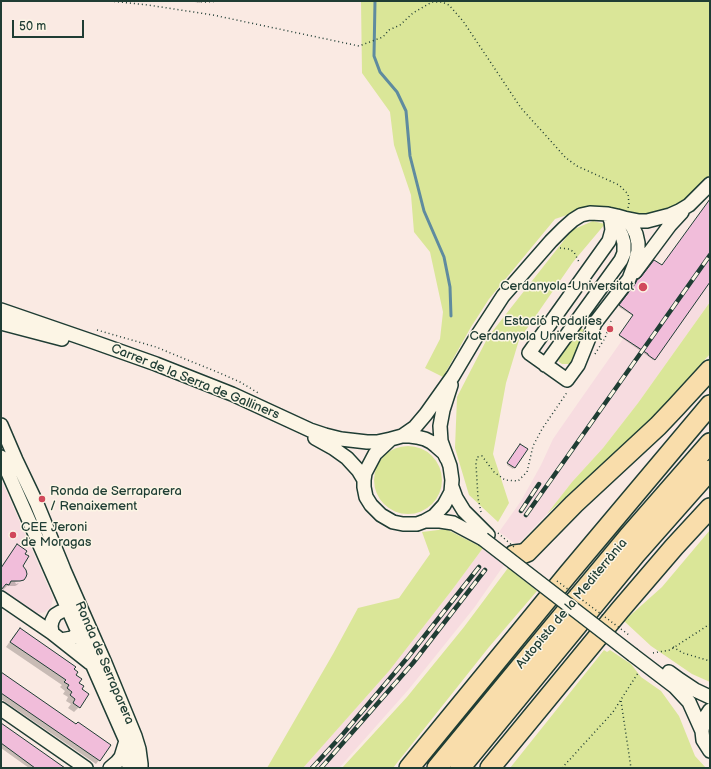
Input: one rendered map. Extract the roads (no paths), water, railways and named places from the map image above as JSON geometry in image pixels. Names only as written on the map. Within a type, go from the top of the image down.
[{"type":"highway","points":[[514,551],[522,554],[527,552],[662,421],[710,370]]},
{"type":"highway","points":[[409,768],[708,407]]},
{"type":"highway","points":[[661,499],[710,431]]},
{"type":"highway","name":"Autopista de la Mediterrània","points":[[437,768],[550,630],[710,443]]},
{"type":"highway","name":"Autopista de la Mediterrània","points":[[460,768],[630,561],[710,470]]},
{"type":"highway","points":[[688,495],[710,476]]},
{"type":"highway","points":[[490,768],[615,616],[674,547],[710,508]]},
{"type":"highway","points":[[674,547],[696,532],[710,518]]},
{"type":"street","points":[[614,218],[612,230],[608,240],[529,353],[567,380],[578,365],[595,323],[670,225],[710,184]]},
{"type":"street","points":[[453,376],[440,426],[441,441],[452,473],[452,487],[449,496],[444,505],[434,516],[425,521],[417,524],[393,522],[377,512],[366,497],[364,487],[365,473],[372,458],[378,451],[415,427],[453,376],[474,339],[503,296],[546,246],[573,220],[581,215],[590,213],[639,222],[670,215],[689,205]]},
{"type":"street","points":[[614,218],[634,228],[636,234],[638,251],[629,279]]},
{"type":"street","points":[[546,365],[621,260],[624,253],[624,243],[614,218]]},
{"type":"street","name":"Carrer de la Serra de Galliners","points":[[2,318],[87,339],[232,394],[310,430],[325,435],[341,439],[367,442],[377,442],[397,438]]},
{"type":"street","name":"Carrer de la Serra de Galliners","points":[[2,318],[153,368],[234,400],[284,422],[333,448],[347,458],[353,463],[364,480]]},
{"type":"street","name":"Ronda de Serraparera","points":[[1,416],[61,552],[62,565]]},
{"type":"street","name":"Ronda de Serraparera","points":[[1,425],[37,504],[62,565],[126,741],[129,768]]},
{"type":"street","points":[[397,438],[417,437],[431,442],[440,449],[447,459]]},
{"type":"street","name":"Ronda de Serraparera","points":[[2,459],[81,631],[135,736],[140,749],[141,768]]},
{"type":"street","points":[[452,487],[456,498],[464,511],[490,536],[635,652],[695,690],[710,697]]},
{"type":"street","points":[[425,521],[453,523],[490,536],[514,551],[675,687],[689,702],[702,731]]},
{"type":"street","points":[[62,565],[71,608]]},
{"type":"street","points":[[1,598],[84,657],[98,664]]},
{"type":"street","name":"Ronda de Serraparera","points":[[71,608],[55,615],[51,626],[57,637],[72,638],[81,631]]},
{"type":"street","points":[[1,709],[86,768]]},
{"type":"street","points":[[710,710],[704,719],[702,731],[703,740],[710,751]]},
{"type":"street","name":"Ronda de Serraparera","points":[[110,768],[121,757],[126,741]]},
{"type":"waterway","points":[[375,1],[374,56],[380,72],[397,92],[406,111],[410,156],[424,211],[444,257],[450,287],[451,316]]},
{"type":"railway","points":[[526,515],[710,255]]},
{"type":"railway","points":[[521,511],[539,484]]},
{"type":"railway","points":[[312,768],[343,734],[408,657],[479,567]]},
{"type":"railway","points":[[321,768],[413,663],[485,570]]},
{"type":"place","name":"Cerdanyola-Universitat","points":[[643,287]]},
{"type":"place","name":"Estació Rodalies Cerdanyola Universitat","points":[[610,329]]},
{"type":"place","name":"Ronda de Serraparera / Renaixement","points":[[42,499]]},
{"type":"place","name":"CEE Jeroni de Moragas","points":[[13,535]]}]
